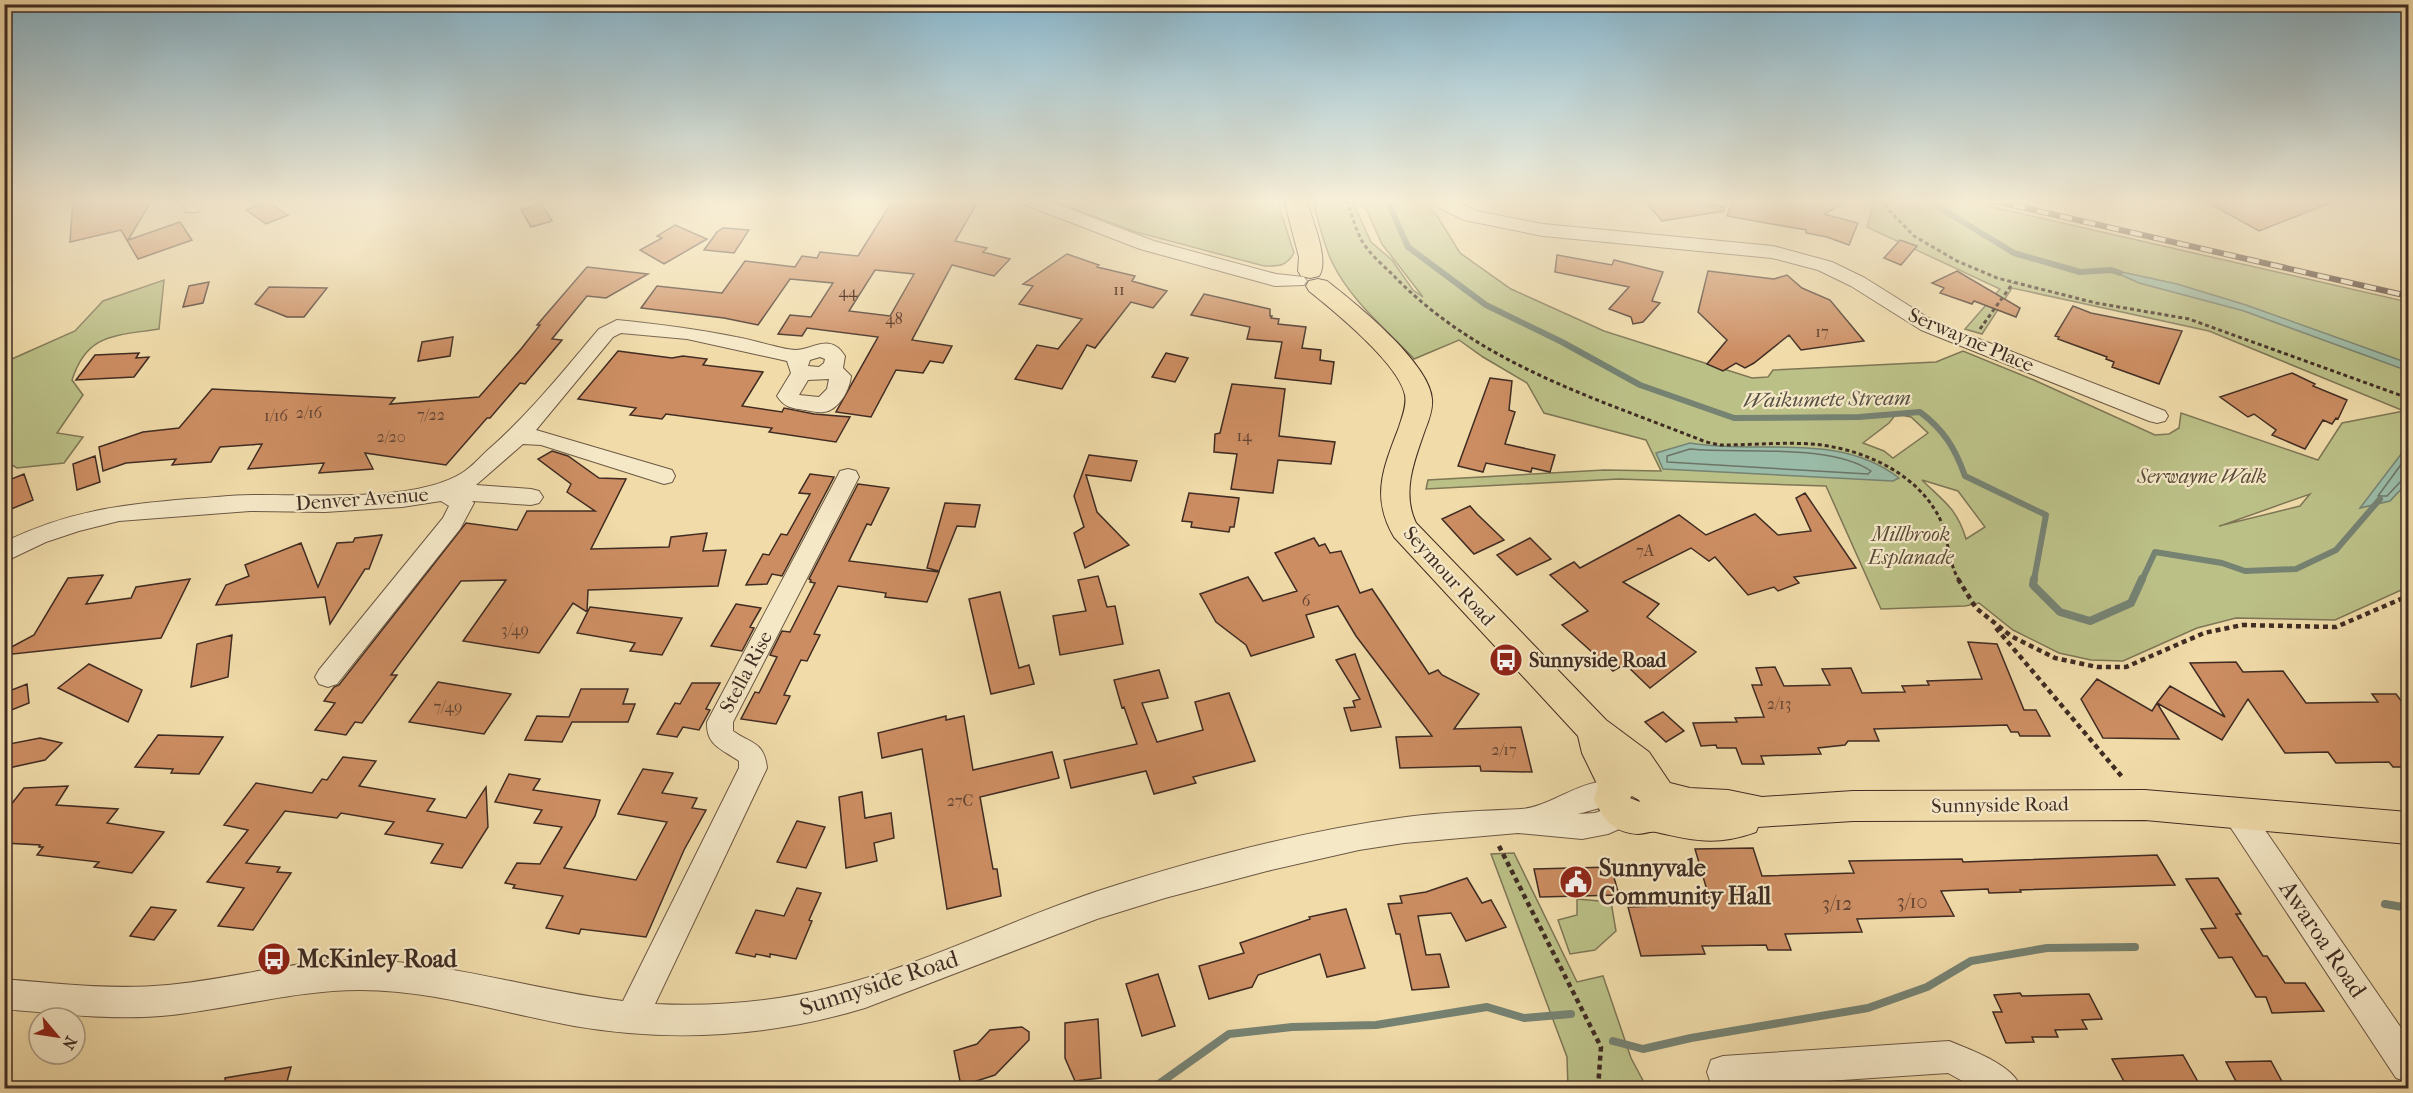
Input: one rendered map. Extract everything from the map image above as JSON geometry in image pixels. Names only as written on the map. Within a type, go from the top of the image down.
[{"type":"main road","points":[[1308,279],[1311,257],[1309,251]]},
{"type":"main road","name":"Seymour Road","points":[[1308,279],[1378,340],[1408,375],[1418,394],[1417,414],[1392,496],[1397,518],[1404,529],[1594,730],[1599,753],[1635,799]]},
{"type":"main road","name":"Sunnyside Road","points":[[1635,799],[1671,822],[1697,825],[1739,822],[1762,812],[1853,806],[2078,804],[2145,805],[2409,828]]},
{"type":"street","points":[[1169,251],[1275,280],[1308,279]]},
{"type":"street","name":"Serwayne Place","points":[[1763,251],[1810,261],[1858,282],[1929,326],[2157,416]]},
{"type":"street","name":"Denver Avenue","points":[[4,553],[38,536],[75,523],[119,513],[250,503],[325,504],[402,499],[451,489],[489,464],[518,436],[606,333],[617,326],[687,333],[766,349],[801,365]]},
{"type":"street","points":[[815,350],[827,350],[835,356],[836,359],[830,369],[840,376],[841,382],[831,399],[824,405],[792,401],[788,396],[801,365],[815,350]]},
{"type":"street","points":[[518,436],[542,438],[664,476]]},
{"type":"street","name":"Stella Rise","points":[[632,1017],[753,768],[754,759],[750,753],[721,736],[718,730],[720,722],[848,477]]},
{"type":"street","points":[[451,489],[531,497]]},
{"type":"street","points":[[328,677],[452,523],[462,503],[451,489]]},
{"type":"street","name":"Sunnyside Road","points":[[4,993],[123,1003],[169,1000],[316,978],[362,975],[405,979],[580,1011],[632,1017],[704,1020],[753,1018],[842,1001],[1102,904],[1197,877],[1373,835],[1446,825],[1524,820],[1574,828],[1607,823],[1635,799]]},
{"type":"street","name":"Awaroa Road","points":[[2237,813],[2409,1066]]},
{"type":"street","points":[[1723,1072],[1949,1057],[1969,1066],[2005,1089]]},
{"type":"path","points":[[1370,251],[1417,300],[1476,343],[1509,362],[1691,438],[1720,445],[1812,444],[1844,449],[1877,461],[1918,488],[1939,516],[1956,576],[1976,608],[2011,636],[2055,658],[2097,667],[2126,667],[2204,633],[2242,625],[2336,627],[2409,596]]},
{"type":"path","points":[[1940,251],[1957,261],[2013,283],[2096,303],[2189,319],[2409,398]]},
{"type":"path","points":[[1975,336],[2013,283]]},
{"type":"path","points":[[1992,622],[2129,785]]},
{"type":"path","points":[[1497,842],[1549,949],[1601,1047],[1598,1089]]},
{"type":"green space","points":[[1208,251],[1293,251],[1291,258],[1285,263],[1278,266],[1264,266]]},
{"type":"green space","points":[[1328,251],[1382,251],[1392,260],[1413,290],[1423,297],[1387,251],[1459,251],[1511,289],[1604,331],[1752,378],[1768,377],[1773,370],[1936,362],[1963,351],[2034,380],[2155,435],[2169,434],[2179,428],[2181,413],[2318,460],[2342,423],[2404,411],[2209,331],[2012,288],[1982,334],[1965,329],[2000,289],[1918,251],[2185,251],[2408,302],[2408,587],[2335,620],[2236,618],[2197,628],[2123,661],[2091,660],[2059,653],[2013,630],[1979,603],[1965,606],[1881,609],[1826,486],[1619,479],[1426,489],[1428,480],[1604,470],[1661,471],[1646,440],[1544,413],[1527,383],[1459,340],[1414,359],[1358,301],[1332,262]],"holes":[[[1896,414],[1911,417],[1928,433],[1893,458],[1884,451],[1863,443],[1889,423]],[[1922,480],[1958,491],[1985,527],[1966,539],[1954,512]],[[2310,494],[2300,506],[2222,525]]]},
{"type":"green space","points":[[164,280],[159,329],[129,333],[105,340],[86,353],[78,365],[72,380],[83,395],[57,433],[83,437],[64,463],[17,468],[5,461],[5,362],[75,331],[103,301]]},
{"type":"green space","points":[[1514,853],[1577,982],[1603,976],[1631,1058],[1647,1088],[1568,1088],[1567,1057],[1491,854]]},
{"type":"green space","points":[[1577,899],[1611,902],[1616,931],[1595,950],[1570,954],[1558,920],[1577,915]]},
{"type":"water","points":[[2108,269],[2177,284],[2246,305],[2408,363],[2408,371],[2244,311],[2139,283]]},
{"type":"water","points":[[1690,443],[1825,449],[1850,454],[1875,463],[1899,478],[1893,481],[1663,469],[1656,453]]},
{"type":"water","points":[[2408,445],[2408,482],[2390,501],[2360,508]]},
{"type":"building","points":[[133,251],[161,251],[138,259]]},
{"type":"building","points":[[642,251],[686,251],[664,264]]},
{"type":"building","points":[[861,251],[984,251],[1010,259],[994,276],[952,265],[912,340],[952,346],[943,363],[930,361],[923,373],[896,370],[871,417],[836,412],[878,337],[807,328],[802,336],[778,334],[790,315],[811,317],[833,283],[790,279],[758,325],[724,318],[641,308],[657,286],[722,293],[745,261],[795,267],[802,256],[817,258],[820,252],[858,256]],"holes":[[[875,270],[914,274],[890,316],[849,311]]]},
{"type":"building","points":[[1890,251],[1913,251],[1901,265],[1884,258]]},
{"type":"building","points":[[1067,254],[1099,265],[1097,267],[1135,276],[1132,281],[1167,291],[1153,308],[1131,302],[1095,348],[1087,345],[1062,389],[1015,379],[1037,345],[1058,349],[1082,319],[1019,304],[1033,286],[1023,284]]},
{"type":"building","points":[[1557,255],[1612,265],[1614,260],[1663,272],[1652,301],[1660,303],[1643,322],[1633,324],[1631,317],[1609,309],[1629,287],[1555,272]]},
{"type":"building","points":[[587,267],[648,274],[606,298],[587,296],[552,339],[562,340],[525,384],[520,383],[446,465],[365,453],[373,469],[319,473],[324,463],[248,469],[262,444],[220,447],[211,462],[172,465],[176,459],[126,463],[103,471],[99,447],[143,432],[179,428],[212,389],[395,398],[390,404],[479,397]]},
{"type":"building","points":[[1708,271],[1774,279],[1787,275],[1802,288],[1830,300],[1864,341],[1801,350],[1789,335],[1745,368],[1736,363],[1723,371],[1707,364],[1727,340],[1698,312]]},
{"type":"building","points":[[1957,271],[2020,308],[2016,317],[1974,301],[1972,304],[1940,293],[1944,288],[1932,283]]},
{"type":"building","points":[[209,282],[203,303],[183,307],[189,286]]},
{"type":"building","points":[[269,287],[327,288],[304,317],[287,317],[255,304]]},
{"type":"building","points":[[1204,294],[1270,309],[1271,318],[1279,319],[1278,324],[1306,327],[1302,348],[1321,350],[1320,360],[1334,362],[1331,384],[1275,378],[1282,342],[1247,339],[1250,327],[1191,315]]},
{"type":"building","points":[[2073,306],[2091,313],[2182,331],[2159,384],[2112,367],[2114,362],[2106,359],[2107,357],[2058,339],[2059,337],[2055,336]]},
{"type":"building","points":[[453,337],[450,356],[418,361],[422,342]]},
{"type":"building","points":[[618,351],[672,358],[683,356],[707,359],[703,365],[763,372],[742,406],[782,412],[784,408],[814,414],[850,417],[836,442],[769,432],[772,428],[666,414],[662,419],[630,415],[636,408],[578,399]]},
{"type":"building","points":[[139,353],[136,358],[149,357],[134,377],[76,380],[95,355]]},
{"type":"building","points":[[1166,353],[1188,358],[1175,382],[1152,377]]},
{"type":"building","points":[[2292,373],[2315,384],[2313,386],[2347,400],[2338,419],[2336,418],[2332,424],[2323,420],[2305,449],[2272,435],[2276,430],[2254,414],[2248,417],[2220,397]]},
{"type":"building","points":[[1490,378],[1512,381],[1509,410],[1515,412],[1505,444],[1555,455],[1550,472],[1532,468],[1531,472],[1486,463],[1483,472],[1458,466]]},
{"type":"building","points":[[1232,384],[1285,389],[1279,436],[1335,442],[1331,464],[1278,460],[1273,493],[1231,489],[1237,454],[1214,452],[1215,434],[1220,433]]},
{"type":"building","points":[[552,451],[568,456],[599,478],[626,479],[591,549],[669,547],[671,537],[707,533],[703,551],[726,550],[718,586],[588,590],[587,612],[573,603],[539,653],[463,641],[506,580],[461,581],[391,675],[397,675],[362,723],[355,722],[346,735],[315,730],[335,703],[324,701],[334,687],[339,685],[466,523],[517,530],[527,511],[595,511],[567,492],[571,484],[538,459]]},
{"type":"building","points":[[1089,455],[1137,461],[1131,481],[1086,475],[1097,512],[1129,545],[1085,568],[1074,533],[1084,527],[1074,496]]},
{"type":"building","points":[[95,456],[100,482],[77,490],[73,464]]},
{"type":"building","points":[[24,474],[33,500],[4,512],[4,482]]},
{"type":"building","points":[[810,474],[834,477],[782,576],[772,574],[767,584],[746,585],[763,554],[769,555],[781,534],[787,535],[810,494],[799,493]]},
{"type":"building","points":[[858,484],[889,488],[871,525],[867,524],[849,561],[939,572],[927,602],[885,597],[886,593],[838,586],[814,634],[820,635],[807,661],[801,660],[784,695],[790,696],[776,724],[741,719],[755,692],[759,693],[777,657],[770,655],[782,631],[790,632],[815,583],[810,582],[809,579]]},
{"type":"building","points":[[1189,493],[1239,498],[1234,527],[1230,527],[1229,532],[1191,527],[1192,522],[1182,521]]},
{"type":"building","points":[[1805,493],[1856,568],[1794,577],[1799,583],[1778,591],[1774,587],[1748,595],[1715,557],[1709,561],[1691,548],[1623,582],[1659,604],[1647,617],[1696,652],[1650,688],[1625,664],[1613,671],[1562,625],[1588,611],[1550,575],[1574,562],[1580,568],[1679,515],[1706,535],[1755,514],[1778,535],[1811,531],[1796,498]]},
{"type":"building","points":[[945,503],[980,505],[975,527],[957,526],[939,571],[927,568]]},
{"type":"building","points":[[1470,506],[1504,540],[1474,554],[1442,519]]},
{"type":"building","points":[[382,535],[369,569],[365,569],[330,624],[325,597],[216,605],[226,585],[249,576],[245,565],[301,543],[318,587],[337,543],[353,542],[355,538]]},
{"type":"building","points":[[1314,538],[1319,546],[1325,544],[1330,553],[1341,551],[1360,593],[1372,589],[1429,674],[1438,670],[1442,675],[1479,694],[1454,729],[1521,727],[1532,772],[1481,771],[1480,766],[1400,768],[1396,737],[1432,736],[1356,636],[1338,606],[1306,615],[1314,637],[1251,656],[1246,645],[1216,622],[1200,594],[1248,577],[1263,601],[1297,591],[1275,553]]},
{"type":"building","points":[[1530,538],[1551,559],[1517,575],[1497,555]]},
{"type":"building","points":[[103,575],[86,604],[131,598],[136,587],[190,579],[161,638],[4,655],[4,651],[34,635],[68,578]]},
{"type":"building","points":[[1098,576],[1107,607],[1115,606],[1123,644],[1060,655],[1053,616],[1086,611],[1078,580]]},
{"type":"building","points":[[1000,592],[1019,668],[1029,665],[1034,684],[991,694],[969,599]]},
{"type":"building","points":[[736,604],[761,608],[750,627],[754,628],[742,651],[711,646]]},
{"type":"building","points":[[590,607],[682,618],[662,655],[630,651],[635,643],[577,633]]},
{"type":"building","points":[[232,635],[228,677],[191,687],[197,644]]},
{"type":"building","points":[[1968,642],[1997,644],[2024,710],[2036,710],[2050,736],[2020,736],[2018,732],[2011,732],[2007,725],[1874,729],[1879,741],[1848,741],[1845,745],[1818,748],[1821,754],[1761,756],[1764,764],[1742,764],[1736,748],[1717,748],[1716,745],[1701,746],[1693,723],[1737,722],[1735,718],[1764,717],[1752,685],[1762,685],[1756,668],[1775,667],[1784,686],[1830,685],[1822,669],[1851,668],[1862,693],[1905,692],[1902,686],[1929,685],[1927,681],[1982,679]]},
{"type":"building","points":[[1355,654],[1381,727],[1351,731],[1344,708],[1355,707],[1353,701],[1360,699],[1336,660]]},
{"type":"building","points":[[2236,662],[2243,672],[2283,671],[2306,703],[2378,702],[2372,694],[2396,694],[2409,711],[2409,767],[2393,767],[2389,762],[2336,763],[2328,752],[2285,753],[2248,699],[2222,740],[2157,703],[2170,686],[2225,717],[2190,663]]},
{"type":"building","points":[[89,664],[142,690],[128,722],[58,688]]},
{"type":"building","points":[[1159,670],[1168,698],[1142,703],[1157,742],[1203,730],[1195,702],[1229,693],[1255,761],[1193,777],[1196,783],[1154,794],[1146,771],[1071,788],[1064,760],[1137,744],[1124,707],[1122,708],[1114,680]]},
{"type":"building","points":[[2097,679],[2152,711],[2157,703],[2179,739],[2103,738],[2081,699]]},
{"type":"building","points":[[438,682],[511,694],[484,734],[409,722]]},
{"type":"building","points":[[692,683],[720,683],[706,709],[710,710],[699,730],[683,727],[677,737],[657,734],[675,703],[680,704]]},
{"type":"building","points":[[27,684],[29,703],[4,713],[4,693]]},
{"type":"building","points":[[581,689],[628,689],[623,704],[635,704],[628,722],[572,722],[562,742],[525,740],[537,716],[569,717]]},
{"type":"building","points":[[1663,712],[1684,731],[1666,742],[1645,722]]},
{"type":"building","points":[[946,716],[946,720],[964,716],[973,770],[1052,752],[1059,778],[980,797],[993,869],[997,869],[1001,896],[947,909],[922,749],[882,758],[878,733]]},
{"type":"building","points":[[158,735],[223,737],[199,774],[171,773],[173,769],[135,767]]},
{"type":"building","points":[[40,738],[62,743],[45,760],[4,769],[4,745]]},
{"type":"building","points":[[343,757],[376,761],[359,786],[435,799],[427,811],[466,818],[486,787],[488,827],[462,868],[431,863],[443,844],[385,834],[394,822],[341,813],[337,818],[285,811],[246,863],[280,867],[277,872],[291,873],[253,930],[218,926],[244,888],[207,882],[248,830],[224,825],[256,783],[312,793],[322,779],[327,780]]},
{"type":"building","points":[[643,769],[673,773],[662,793],[697,798],[692,808],[706,810],[684,850],[646,937],[581,929],[579,934],[546,928],[563,896],[513,888],[515,885],[505,883],[517,863],[540,864],[562,827],[534,823],[542,810],[495,802],[509,774],[540,779],[533,790],[600,800],[595,816],[564,868],[636,880],[667,822],[618,814]]},
{"type":"building","points":[[68,786],[56,805],[118,809],[107,823],[164,832],[132,873],[94,867],[99,862],[37,855],[43,847],[39,847],[40,845],[4,843],[4,805],[10,806],[24,788]]},
{"type":"building","points":[[862,792],[865,818],[891,813],[894,838],[874,843],[877,861],[846,868],[839,797]]},
{"type":"building","points":[[797,821],[825,827],[806,868],[777,862]]},
{"type":"building","points":[[1753,848],[1762,876],[1854,873],[1849,861],[1962,859],[1963,862],[2157,855],[2175,885],[1989,893],[1988,889],[1941,891],[1954,916],[1857,919],[1862,932],[1785,934],[1791,950],[1768,950],[1766,945],[1702,946],[1705,954],[1641,956],[1628,907],[1711,904],[1695,849]]},
{"type":"building","name":"Sunnyvale Community Hall","points":[[1611,867],[1619,895],[1540,897],[1534,869]]},
{"type":"building","points":[[1467,878],[1482,903],[1491,900],[1506,927],[1466,941],[1451,913],[1418,916],[1426,955],[1440,954],[1449,987],[1412,990],[1400,934],[1396,934],[1388,904],[1402,903],[1400,896],[1426,892]]},
{"type":"building","points":[[2218,878],[2241,914],[2236,914],[2263,956],[2267,956],[2285,983],[2305,983],[2324,1011],[2272,1013],[2266,997],[2256,997],[2232,957],[2219,958],[2201,929],[2216,928],[2186,879]]},
{"type":"building","points":[[797,888],[821,893],[796,959],[770,954],[770,957],[756,954],[755,957],[736,953],[756,910],[784,916]]},
{"type":"building","points":[[151,907],[176,910],[154,940],[130,936]]},
{"type":"building","points":[[1346,909],[1365,968],[1327,977],[1320,954],[1258,975],[1252,987],[1209,999],[1199,966],[1244,953],[1240,943],[1310,919],[1309,917]]},
{"type":"building","points":[[1158,974],[1175,1026],[1142,1036],[1126,984]]},
{"type":"building","points":[[2020,993],[2022,996],[2089,994],[2102,1019],[2082,1020],[2087,1029],[2055,1030],[2058,1037],[2032,1037],[2034,1042],[2006,1043],[1993,1012],[2002,1012],[1994,995]]},
{"type":"building","points":[[1098,1019],[1101,1078],[1075,1081],[1065,1058],[1065,1023]]},
{"type":"building","points":[[1022,1027],[1029,1032],[1029,1040],[995,1075],[961,1086],[954,1051],[977,1044],[990,1030]]},
{"type":"building","points":[[2183,1055],[2202,1089],[2128,1089],[2112,1059]]},
{"type":"building","points":[[2271,1061],[2286,1089],[2240,1089],[2226,1062]]},
{"type":"building","points":[[291,1067],[285,1089],[226,1089],[225,1078]]},
{"type":"waterway","name":"Waikumete Stream","points":[[1413,251],[1486,305],[1562,342],[1640,385],[1734,418],[1859,417],[1920,412],[1948,440],[1965,476],[2046,515],[2034,580]]},
{"type":"waterway","points":[[2011,251],[2080,272],[2111,270],[2120,273]]},
{"type":"waterway","name":"Waikumete Stream","points":[[2142,580],[2155,552],[2222,563],[2245,571],[2296,569],[2336,550],[2380,499]]},
{"type":"waterway","name":"Waikumete Stream","points":[[2034,579],[2033,585],[2060,612],[2090,621],[2131,603],[2142,579]]},
{"type":"waterway","points":[[2385,904],[2408,908]]},
{"type":"waterway","points":[[1613,1041],[1643,1049],[1691,1038],[1868,1008],[1927,987],[1971,961],[2047,948],[2135,947]]},
{"type":"waterway","points":[[1153,1088],[1229,1034],[1292,1027],[1376,1025],[1487,1007],[1524,1018],[1571,1014]]},
{"type":"railway","points":[[2212,251],[2408,296]]},
{"type":"place","name":"Sunnyside Road","points":[[1506,660]]},
{"type":"place","name":"Sunnyvale Community Hall","points":[[1576,882]]},
{"type":"place","name":"McKinley Road","points":[[274,959]]},
{"type":"park label","name":"Serwayne Walk","points":[[2202,476]]},
{"type":"park label","name":"Millbrook Esplanade","points":[[1911,546]]}]
